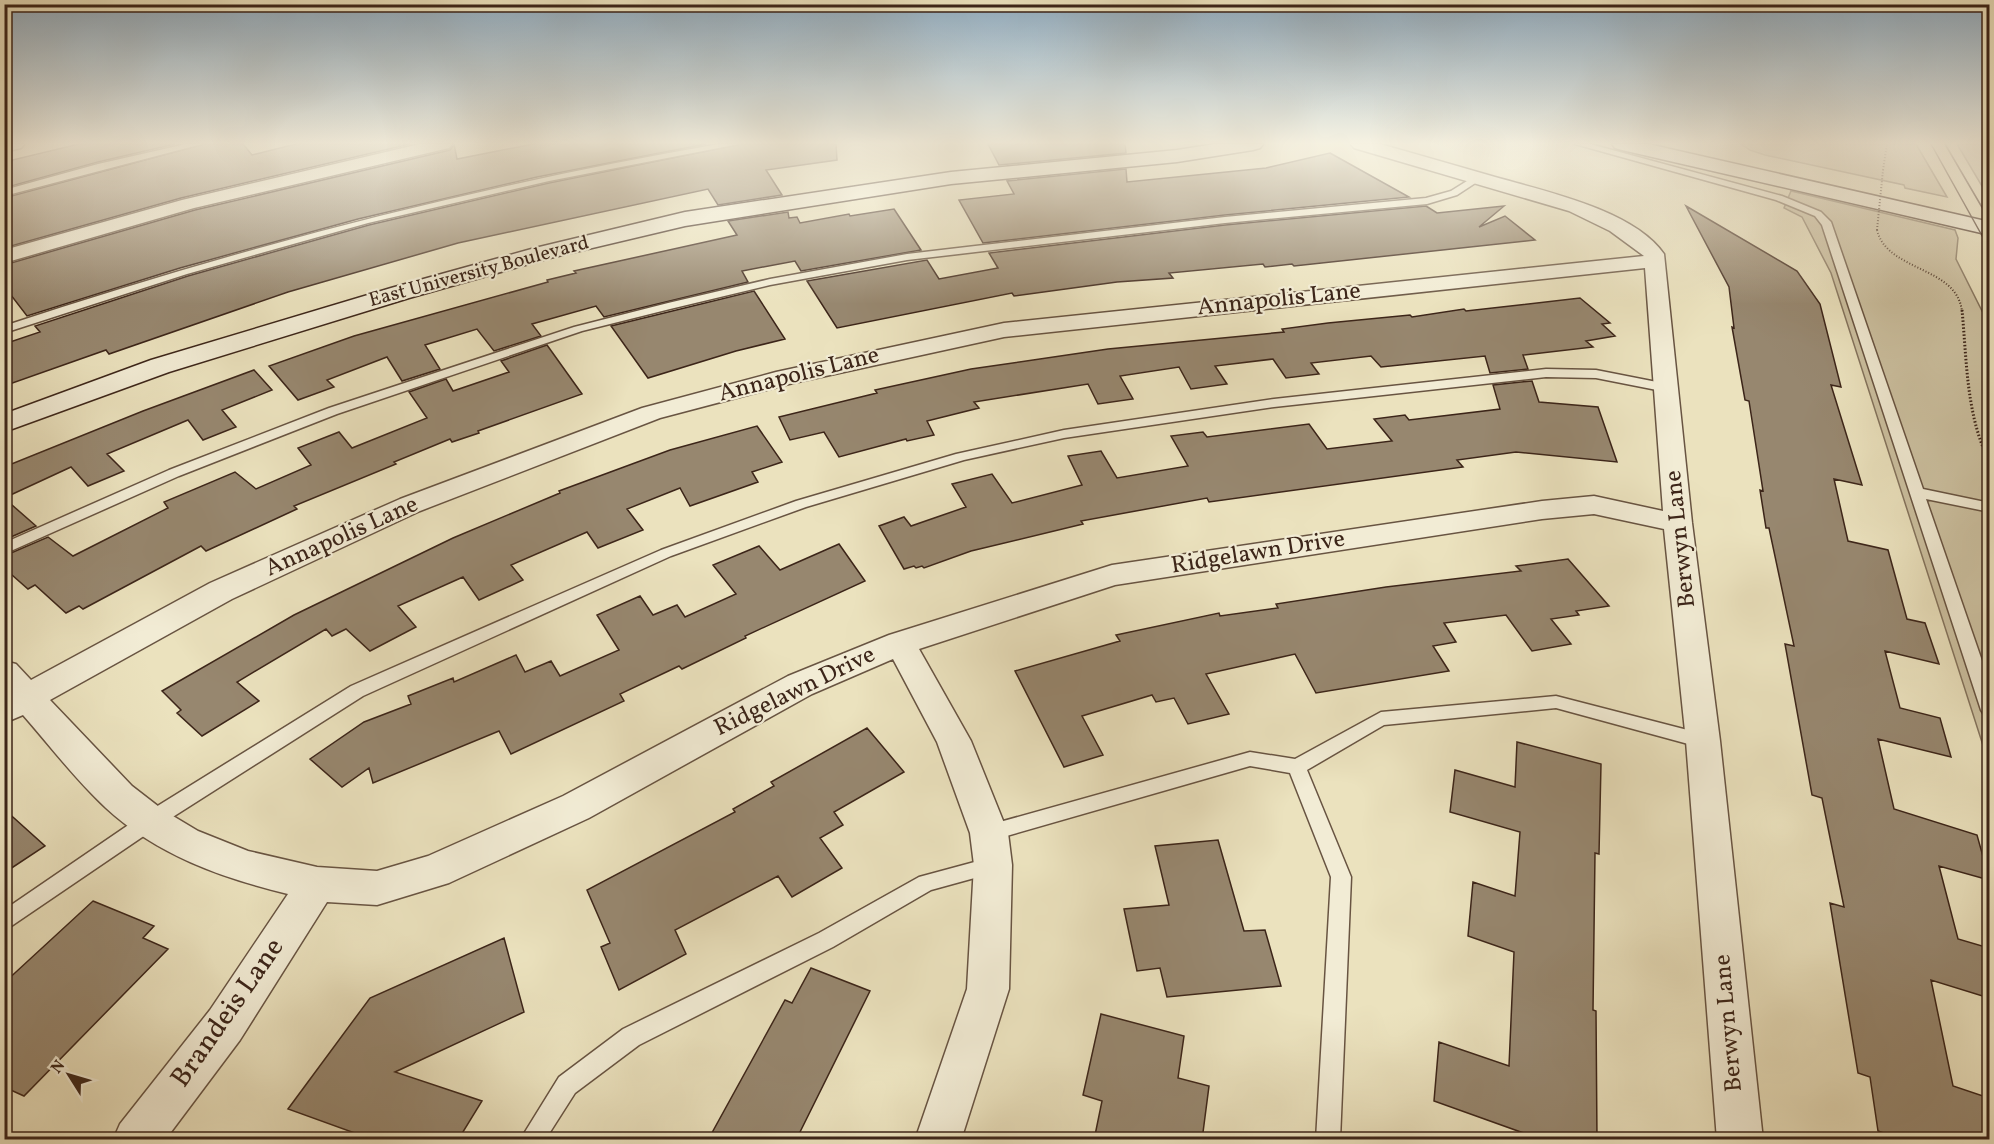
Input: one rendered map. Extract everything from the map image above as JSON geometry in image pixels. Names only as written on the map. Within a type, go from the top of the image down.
[{"type":"street","points":[[4,257],[217,197]]},
{"type":"street","name":"East University Boulevard","points":[[4,424],[160,366],[400,293],[543,253],[685,219],[825,197]]},
{"type":"street","points":[[1546,197],[1602,217],[1641,242],[1654,254],[1656,261]]},
{"type":"street","points":[[1873,197],[1989,229]]},
{"type":"street","points":[[1920,197],[1989,212]]},
{"type":"street","name":"Berwyn Lane","points":[[1656,261],[1678,523],[1703,741],[1740,1140]]},
{"type":"street","name":"Annapolis Lane","points":[[16,704],[222,591],[410,505],[651,413],[785,377],[1005,330],[1656,261]]},
{"type":"street","name":"Ridgelawn Drive","points":[[4,673],[16,704],[119,797],[184,843],[246,867],[316,885],[377,888],[435,871],[576,807],[800,685],[900,643],[1112,575],[1542,510],[1594,505],[1678,523]]},
{"type":"street","points":[[900,643],[954,741],[991,849],[988,989],[938,1140]]},
{"type":"street","name":"Brandeis Lane","points":[[136,1140],[225,1025],[316,885]]},
{"type":"lane","points":[[4,330],[292,241],[461,197]]},
{"type":"lane","points":[[4,549],[174,473],[333,411],[558,336],[668,306],[770,282],[907,257],[1225,220],[1408,204],[1444,197]]},
{"type":"lane","points":[[1777,197],[1818,214],[1827,224],[1989,710]]},
{"type":"lane","points":[[4,922],[150,821],[357,691],[666,553],[801,504],[961,457],[1064,434],[1251,407],[1545,373],[1596,374],[1667,388]]},
{"type":"lane","points":[[1916,492],[1989,508]]},
{"type":"lane","points":[[531,1140],[567,1085],[631,1037],[826,940],[991,849],[1250,759],[1297,767],[1381,719],[1556,702],[1703,741]]},
{"type":"lane","points":[[1297,767],[1341,877],[1328,1140]]},
{"type":"path","points":[[1880,197],[1877,230],[1882,244],[1894,254],[1942,280],[1957,294],[1962,307],[1974,421],[1989,463]]},
{"type":"shaded area","points":[[1788,197],[1818,197],[1955,230],[1958,238],[1956,259],[1989,325],[1989,764],[1831,273],[1802,217],[1784,208]]},
{"type":"building","points":[[6,197],[184,197],[4,248],[4,198]]},
{"type":"building","points":[[249,197],[450,197],[358,219],[180,268],[27,316],[4,286],[4,265],[195,210]]},
{"type":"building","points":[[487,197],[669,197],[458,243],[288,292],[109,354],[106,350],[4,386],[4,344],[40,332],[35,326],[188,276],[369,225]]},
{"type":"building","points":[[713,197],[767,197],[718,205]]},
{"type":"building","points":[[983,197],[1405,197],[1225,215],[983,243],[959,200]]},
{"type":"building","points":[[1426,206],[1437,213],[1504,206],[1479,227],[1505,216],[1535,240],[1294,266],[1292,264],[1265,267],[1263,264],[1169,273],[1173,278],[1117,282],[1014,296],[1012,293],[837,328],[807,281],[927,260],[939,279],[998,268],[989,253],[1225,225]]},
{"type":"building","points":[[1686,206],[1797,271],[1820,304],[1841,387],[1831,385],[1862,485],[1834,479],[1848,541],[1888,550],[1907,619],[1925,623],[1939,664],[1885,651],[1900,708],[1940,718],[1951,757],[1878,739],[1894,809],[1977,835],[1989,878],[1989,880],[1939,866],[1958,939],[1989,948],[1989,998],[1931,980],[1953,1086],[1989,1098],[1989,1140],[1903,1140],[1878,1131],[1870,1077],[1858,1073],[1830,903],[1844,907],[1822,798],[1812,795],[1785,644],[1794,646],[1769,528],[1766,528],[1760,490],[1763,491],[1749,401],[1745,400],[1732,327],[1734,328],[1729,287]]},
{"type":"building","points":[[894,209],[921,250],[801,271],[795,261],[742,271],[748,282],[604,317],[596,306],[532,324],[541,336],[494,351],[477,329],[425,345],[440,369],[402,381],[387,357],[327,380],[334,387],[298,400],[269,366],[354,336],[548,282],[547,280],[576,273],[574,271],[737,235],[728,221],[788,212],[789,218],[797,217],[800,223]]},
{"type":"building","points":[[754,291],[785,339],[736,351],[648,378],[611,326]]},
{"type":"building","points":[[1580,298],[1610,323],[1602,324],[1615,336],[1586,341],[1593,347],[1523,355],[1528,369],[1490,373],[1485,356],[1381,367],[1371,356],[1311,363],[1319,374],[1286,378],[1273,359],[1215,366],[1227,384],[1191,389],[1179,367],[1120,376],[1133,399],[1098,404],[1088,384],[974,402],[979,408],[927,421],[934,435],[907,441],[906,439],[839,457],[824,432],[790,440],[779,417],[877,393],[875,390],[971,369],[1108,349],[1284,332],[1282,329],[1328,323],[1410,315],[1412,317],[1464,309],[1466,311]]},
{"type":"building","points":[[547,345],[582,394],[478,431],[479,433],[452,442],[450,439],[394,462],[396,464],[294,506],[297,509],[206,551],[201,546],[83,609],[79,606],[66,613],[35,585],[28,589],[4,568],[4,556],[48,537],[73,556],[168,508],[164,502],[235,472],[256,489],[311,465],[298,448],[339,432],[352,448],[427,418],[409,392],[446,379],[453,391],[509,372],[501,361]]},
{"type":"building","points":[[254,370],[272,390],[222,410],[236,427],[203,440],[188,420],[107,454],[124,471],[88,486],[71,467],[4,498],[4,467],[143,411]]},
{"type":"building","points":[[1532,381],[1539,402],[1598,407],[1617,462],[1516,452],[1457,460],[1463,467],[1209,502],[1207,498],[1081,521],[1083,524],[971,551],[924,568],[914,566],[904,569],[879,526],[904,517],[911,526],[966,507],[952,484],[992,474],[1012,503],[1082,485],[1068,456],[1101,451],[1117,478],[1188,466],[1171,436],[1203,432],[1207,437],[1309,424],[1327,449],[1392,441],[1374,419],[1405,415],[1409,420],[1500,409],[1493,385]]},
{"type":"building","points":[[757,426],[782,462],[752,472],[758,482],[690,506],[680,488],[627,509],[643,530],[598,548],[587,532],[511,565],[523,580],[479,600],[463,577],[398,606],[416,627],[370,651],[346,629],[332,636],[326,629],[237,682],[259,701],[202,736],[177,713],[181,710],[162,691],[294,615],[453,538],[560,493],[559,491],[670,450]]},
{"type":"building","points":[[4,498],[36,526],[4,540]]},
{"type":"building","points":[[839,544],[865,581],[745,636],[746,638],[682,669],[679,666],[620,694],[624,701],[511,754],[499,731],[373,783],[369,768],[342,787],[310,759],[364,722],[411,704],[408,696],[453,678],[454,682],[516,655],[525,672],[551,661],[560,676],[619,650],[597,615],[640,596],[653,615],[677,605],[685,617],[736,594],[713,565],[759,546],[780,570]]},
{"type":"building","points":[[1568,559],[1609,606],[1576,611],[1579,615],[1551,619],[1571,644],[1532,651],[1506,615],[1444,623],[1456,642],[1433,646],[1449,671],[1316,693],[1295,654],[1206,674],[1229,714],[1188,724],[1174,698],[1156,702],[1152,695],[1082,716],[1103,755],[1064,767],[1015,671],[1120,641],[1116,635],[1219,613],[1220,616],[1278,608],[1276,604],[1386,587],[1521,571],[1516,566]]},
{"type":"building","points":[[867,728],[904,772],[834,812],[843,825],[820,838],[842,868],[792,897],[778,876],[675,930],[686,954],[619,990],[601,947],[610,943],[587,890],[735,812],[733,809],[774,786],[771,782]]},
{"type":"building","points":[[1517,742],[1601,764],[1599,854],[1595,853],[1593,1010],[1596,1011],[1597,1140],[1543,1140],[1434,1101],[1439,1042],[1509,1066],[1514,952],[1468,936],[1473,882],[1515,896],[1520,832],[1450,812],[1455,770],[1515,787]]},
{"type":"building","points":[[4,809],[45,846],[4,873]]},
{"type":"building","points":[[1218,840],[1244,931],[1265,930],[1281,986],[1167,997],[1160,968],[1137,971],[1124,909],[1169,905],[1155,846]]},
{"type":"building","points":[[93,901],[154,926],[143,938],[168,949],[24,1096],[4,1087],[4,983]]},
{"type":"building","points":[[504,938],[524,1012],[395,1072],[482,1101],[458,1140],[374,1140],[288,1109],[370,998]]},
{"type":"building","points":[[811,968],[870,991],[796,1140],[708,1140],[785,1000],[792,1003]]},
{"type":"building","points":[[1101,1014],[1184,1036],[1178,1078],[1209,1086],[1202,1140],[1094,1140],[1102,1101],[1083,1095]]},
{"type":"tram line","points":[[1961,197],[1990,250]]},
{"type":"tram line","points":[[1976,197],[1990,221]]}]
